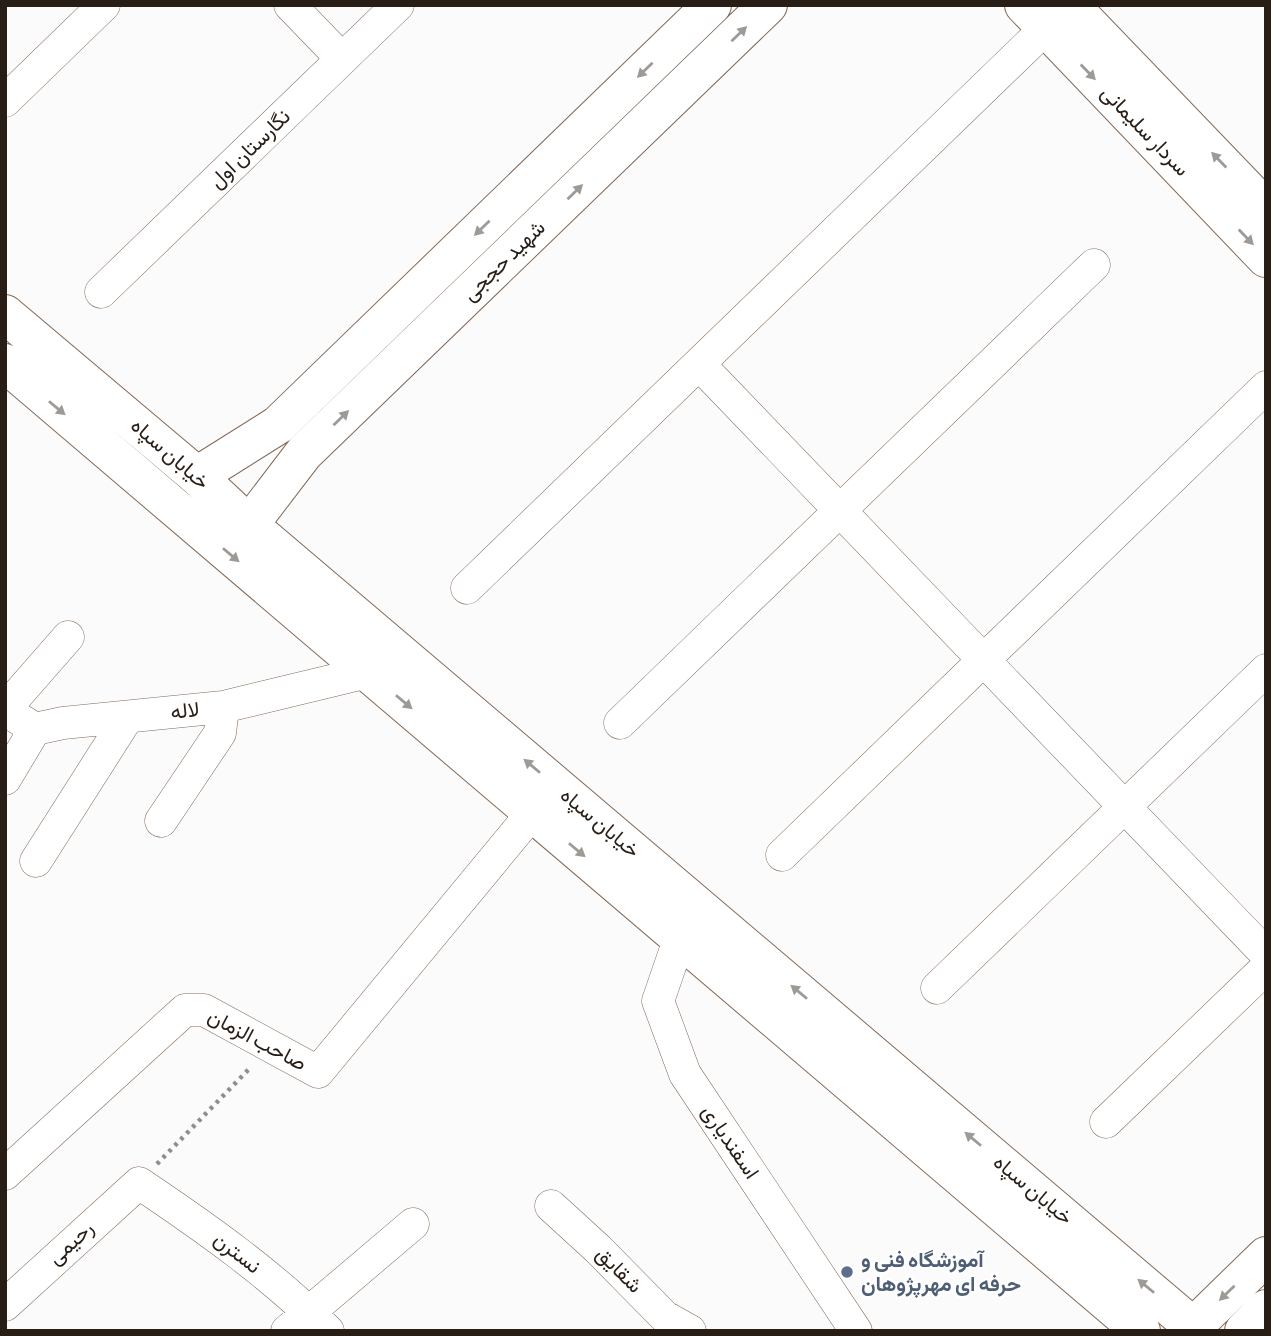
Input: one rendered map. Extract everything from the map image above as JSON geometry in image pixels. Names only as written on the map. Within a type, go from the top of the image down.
[{"type":"main road","name":"شهید حججی","points":[[197,476],[278,425],[712,5]]},
{"type":"main road","name":"شهید حججی","points":[[249,525],[304,453],[768,5]]},
{"type":"main road","name":"سردار سلیمانی","points":[[1047,13],[1266,209]]},
{"type":"main road","name":"سردار سلیمانی","points":[[1047,13],[1266,257]]},
{"type":"main road","name":"خیابان سپاه","points":[[5,314],[1193,1329]]},
{"type":"main road","name":"خیابان سپاه","points":[[5,363],[1141,1331]]},
{"type":"main road","points":[[278,425],[276,437],[281,448],[290,455],[304,453]]},
{"type":"main road","points":[[1193,1329],[1266,1256]]},
{"type":"main road","points":[[1244,1331],[1266,1309]]},
{"type":"street","points":[[5,101],[104,5]]},
{"type":"street","points":[[290,5],[342,59]]},
{"type":"street","name":"نگارستان اول","points":[[101,292],[398,5]]},
{"type":"street","points":[[467,588],[699,363],[1047,13]]},
{"type":"street","points":[[620,723],[1094,265]]},
{"type":"street","points":[[699,363],[1266,954]]},
{"type":"street","points":[[782,855],[1266,387]]},
{"type":"street","points":[[5,779],[35,729],[5,710],[68,636]]},
{"type":"street","points":[[937,988],[1266,670]]},
{"type":"street","name":"لاله","points":[[35,729],[64,723],[223,707],[368,672]]},
{"type":"street","points":[[161,821],[220,733],[223,707]]},
{"type":"street","points":[[36,861],[127,718]]},
{"type":"street","name":"صاحب الزمان","points":[[5,1174],[185,1010],[204,1010],[318,1072],[533,812]]},
{"type":"street","name":"اسفندیاری","points":[[680,937],[658,1001],[685,1074],[856,1331]]},
{"type":"street","points":[[1106,1122],[1266,968]]},
{"type":"street","name":"رحیمی","points":[[5,1305],[139,1184]]},
{"type":"street","name":"نسترن","points":[[139,1184],[223,1240],[308,1324]]},
{"type":"street","name":"شقایق","points":[[551,1206],[665,1317],[690,1331]]},
{"type":"street","points":[[308,1324],[413,1224]]},
{"type":"path","points":[[139,1184],[271,1046]]},
{"type":"place","name":"آموزشگاه فنی و حرفه ای مهرپژوهان","points":[[847,1272]]}]
